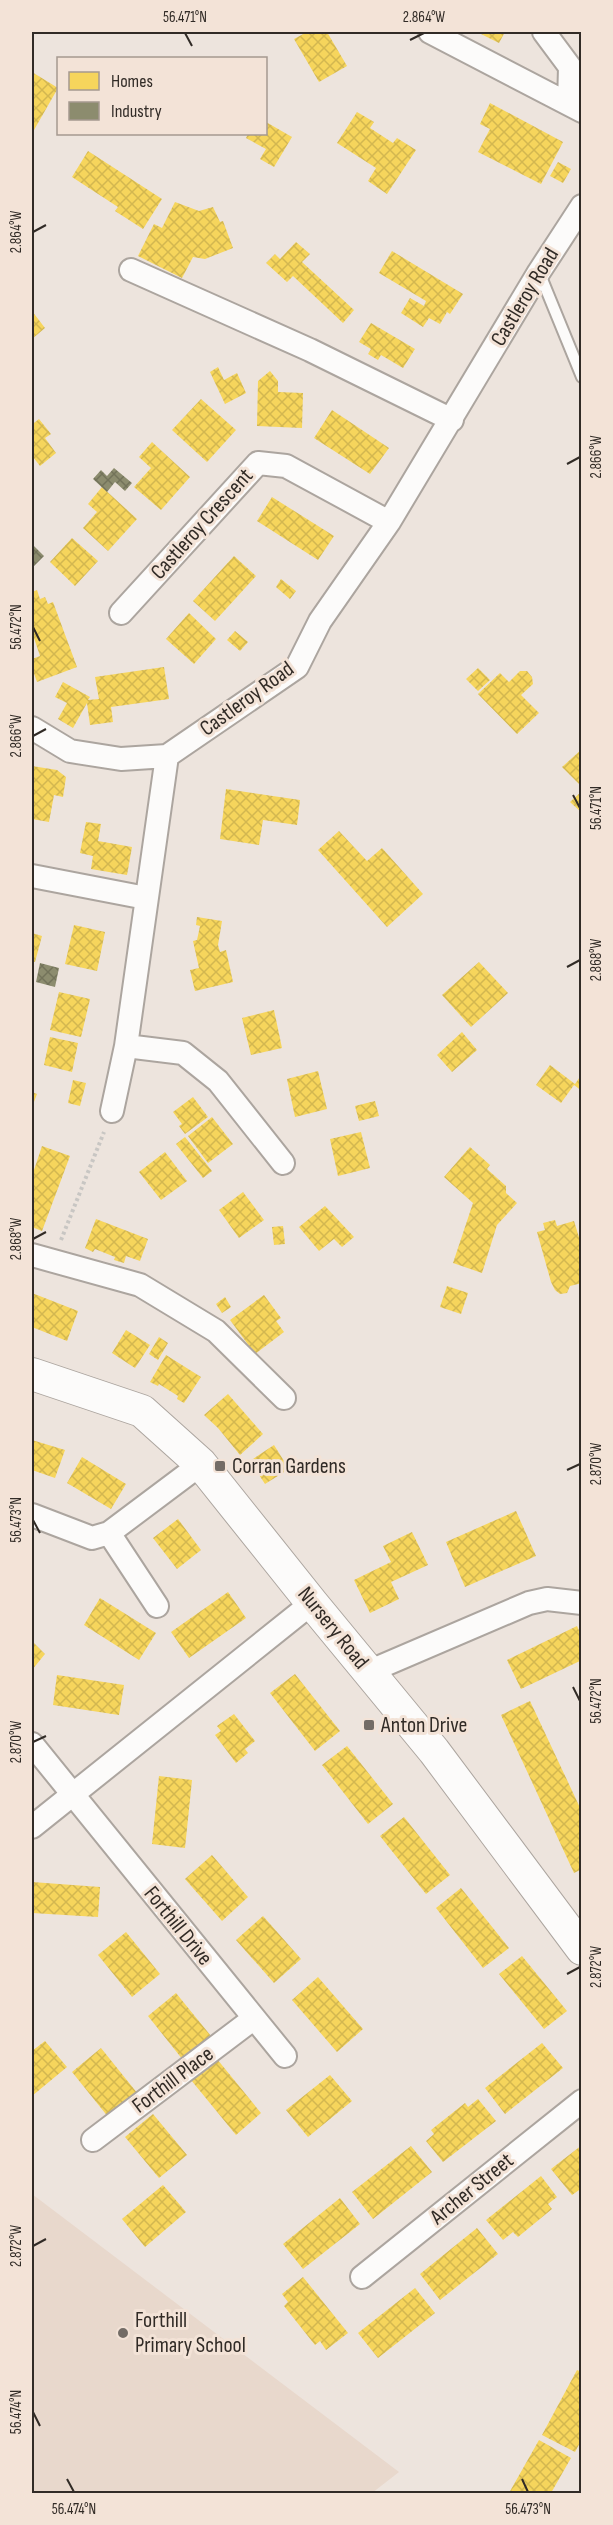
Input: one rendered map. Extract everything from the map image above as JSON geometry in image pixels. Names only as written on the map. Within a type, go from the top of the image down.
[{"type":"street","points":[[430,32],[575,107]]},
{"type":"street","points":[[544,32],[570,67],[575,107]]},
{"type":"street","name":"Castleroy Road","points":[[166,756],[297,667],[320,621],[389,522],[452,420],[538,272],[582,206]]},
{"type":"street","points":[[131,270],[310,350],[452,420]]},
{"type":"street","name":"Castleroy Crescent","points":[[121,613],[258,463],[286,466],[389,522]]},
{"type":"street","points":[[32,728],[70,751],[121,759],[166,756],[126,1046],[112,1111]]},
{"type":"street","points":[[32,876],[146,898]]},
{"type":"street","points":[[126,1046],[183,1053],[219,1082],[283,1163]]},
{"type":"street","points":[[32,1255],[140,1285],[216,1331],[284,1398]]},
{"type":"street","name":"Nursery Road","points":[[32,1374],[142,1412],[201,1464],[434,1751],[582,1949]]},
{"type":"street","points":[[32,1515],[92,1538],[109,1533],[201,1464]]},
{"type":"street","points":[[109,1533],[157,1606]]},
{"type":"street","points":[[368,1671],[529,1603],[547,1599],[582,1603]]},
{"type":"street","points":[[32,1827],[312,1603]]},
{"type":"street","name":"Forthill Drive","points":[[32,1744],[285,2056]]},
{"type":"street","name":"Forthill Place","points":[[93,2140],[253,2019]]},
{"type":"street","name":"Archer Street","points":[[362,2277],[582,2101]]},
{"type":"lane","points":[[538,272],[582,377]]},
{"type":"path","points":[[54,1260],[80,1188],[112,1111]]},
{"type":"shaded area","name":"Forthill Primary School","points":[[32,2194],[399,2472],[372,2493],[32,2493]]},
{"type":"building: Homes","points":[[307,32],[327,32],[347,66],[319,82],[294,39]]},
{"type":"building: Homes","points":[[477,32],[505,32],[499,43]]},
{"type":"building: Homes","points":[[32,72],[57,87],[57,90],[34,130],[32,128]]},
{"type":"building: Homes","points":[[490,103],[563,142],[541,184],[478,152],[490,129],[480,124]]},
{"type":"building: Homes","points":[[357,112],[374,122],[370,128],[393,143],[397,138],[416,150],[387,194],[368,181],[376,168],[337,143]]},
{"type":"building: Homes","points":[[267,123],[292,137],[274,167],[260,159],[266,149],[246,138],[248,135],[267,135]]},
{"type":"building: Homes","points":[[88,151],[162,199],[143,229],[115,211],[118,207],[72,177]]},
{"type":"building: Homes","points":[[558,162],[571,169],[563,183],[550,176]]},
{"type":"building: Homes","points":[[175,202],[199,211],[213,207],[220,222],[223,221],[233,248],[205,259],[193,257],[182,278],[138,256],[154,224],[162,228]]},
{"type":"building: Homes","points":[[296,242],[310,254],[302,262],[354,310],[343,323],[293,276],[287,282],[266,263],[275,254],[280,259]]},
{"type":"building: Homes","points":[[392,251],[463,294],[450,314],[447,312],[440,324],[429,318],[423,327],[401,313],[410,298],[424,306],[426,301],[379,273]]},
{"type":"building: Homes","points":[[32,311],[45,328],[32,339]]},
{"type":"building: Homes","points":[[371,323],[415,349],[403,368],[381,355],[378,360],[368,354],[371,349],[359,342]]},
{"type":"building: Homes","points":[[218,367],[224,380],[237,373],[246,393],[225,404],[210,372]]},
{"type":"building: Homes","points":[[270,371],[278,381],[278,392],[303,393],[302,428],[257,426],[258,381]]},
{"type":"building: Homes","points":[[201,399],[236,430],[207,462],[172,430]]},
{"type":"building: Homes","points":[[332,410],[389,448],[370,474],[314,438]]},
{"type":"building: Homes","points":[[39,419],[51,434],[45,438],[56,453],[40,466],[33,457],[32,459],[32,421],[34,423]]},
{"type":"building: Homes","points":[[152,442],[190,477],[161,510],[134,487],[151,468],[139,457]]},
{"type":"building: Homes","points":[[102,487],[137,519],[108,551],[83,528],[97,512],[88,504]]},
{"type":"building: Homes","points":[[272,497],[334,536],[318,560],[257,521]]},
{"type":"building: Homes","points":[[72,538],[98,561],[75,586],[50,562]]},
{"type":"building: Homes","points":[[234,556],[256,576],[215,621],[193,601]]},
{"type":"building: Homes","points":[[281,579],[296,591],[290,599],[276,587]]},
{"type":"building: Homes","points":[[37,590],[40,599],[45,597],[48,604],[53,602],[77,667],[37,682],[32,668],[32,659],[40,656],[32,632],[32,592]]},
{"type":"building: Homes","points":[[189,613],[216,639],[194,664],[166,639]]},
{"type":"building: Homes","points":[[235,631],[248,642],[240,651],[227,640]]},
{"type":"building: Homes","points":[[164,667],[169,699],[111,707],[113,722],[90,725],[87,703],[73,728],[58,719],[67,703],[55,697],[63,682],[90,697],[88,700],[99,699],[95,677]]},
{"type":"building: Homes","points":[[478,668],[490,680],[478,691],[466,679]]},
{"type":"building: Homes","points":[[520,671],[527,671],[532,677],[533,684],[521,695],[539,713],[517,734],[478,694],[500,673],[509,682]]},
{"type":"building: Homes","points":[[582,749],[582,787],[562,767]]},
{"type":"building: Homes","points":[[32,766],[57,770],[66,777],[63,797],[54,795],[49,822],[32,819]]},
{"type":"building: Homes","points":[[226,789],[300,800],[297,825],[263,820],[259,845],[220,839]]},
{"type":"building: Homes","points":[[582,791],[582,813],[570,802]]},
{"type":"building: Homes","points":[[86,822],[101,824],[98,841],[132,847],[127,875],[91,869],[93,856],[80,853]]},
{"type":"building: Homes","points":[[339,831],[367,861],[382,848],[423,894],[387,927],[318,850]]},
{"type":"building: Homes","points":[[197,917],[222,921],[218,945],[220,952],[226,950],[233,982],[195,991],[190,970],[199,968],[193,941],[197,940],[200,926],[196,925]]},
{"type":"building: Homes","points":[[74,925],[105,932],[97,971],[65,964]]},
{"type":"building: Homes","points":[[32,933],[42,936],[35,962],[32,961]]},
{"type":"building: Homes","points":[[479,962],[508,993],[471,1027],[442,995]]},
{"type":"building: Homes","points":[[59,992],[90,999],[81,1037],[50,1030]]},
{"type":"building: Homes","points":[[274,1010],[282,1048],[251,1055],[242,1018]]},
{"type":"building: Homes","points":[[462,1032],[477,1050],[452,1072],[437,1055]]},
{"type":"building: Homes","points":[[50,1037],[78,1043],[72,1072],[44,1065]]},
{"type":"building: Homes","points":[[550,1065],[575,1084],[582,1074],[582,1091],[574,1085],[561,1103],[536,1085]]},
{"type":"building: Homes","points":[[318,1071],[327,1109],[295,1117],[287,1079]]},
{"type":"building: Homes","points":[[73,1080],[86,1083],[80,1106],[68,1103]]},
{"type":"building: Homes","points":[[32,1092],[37,1094],[32,1107]]},
{"type":"building: Homes","points":[[193,1097],[208,1117],[185,1134],[179,1126],[182,1124],[173,1112]]},
{"type":"building: Homes","points":[[375,1101],[379,1116],[359,1121],[355,1106]]},
{"type":"building: Homes","points":[[212,1117],[233,1144],[208,1163],[188,1136]]},
{"type":"building: Homes","points":[[361,1132],[370,1168],[338,1176],[330,1139]]},
{"type":"building: Homes","points":[[185,1137],[212,1171],[203,1178],[176,1144]]},
{"type":"building: Homes","points":[[42,1146],[70,1156],[42,1231],[32,1227],[32,1176]]},
{"type":"building: Homes","points":[[470,1147],[490,1165],[487,1169],[506,1186],[506,1193],[517,1203],[497,1225],[482,1273],[453,1263],[473,1203],[444,1177]]},
{"type":"building: Homes","points":[[165,1152],[187,1181],[161,1200],[139,1172]]},
{"type":"building: Homes","points":[[243,1192],[264,1220],[239,1238],[219,1210]]},
{"type":"building: Homes","points":[[325,1206],[354,1237],[342,1247],[334,1239],[319,1251],[299,1227]]},
{"type":"building: Homes","points":[[96,1219],[148,1239],[140,1261],[126,1256],[124,1263],[95,1249],[93,1252],[85,1248]]},
{"type":"building: Homes","points":[[555,1220],[557,1226],[574,1221],[582,1247],[582,1283],[570,1286],[567,1293],[560,1294],[551,1282],[537,1232],[545,1230],[543,1223]]},
{"type":"building: Homes","points":[[283,1226],[285,1244],[274,1245],[272,1227]]},
{"type":"building: Homes","points":[[447,1286],[468,1293],[461,1314],[440,1307]]},
{"type":"building: Homes","points":[[32,1293],[78,1311],[67,1341],[32,1327]]},
{"type":"building: Homes","points":[[264,1295],[281,1318],[276,1321],[284,1332],[255,1354],[230,1320]]},
{"type":"building: Homes","points":[[225,1297],[231,1307],[222,1313],[216,1304]]},
{"type":"building: Homes","points":[[126,1330],[150,1345],[135,1368],[112,1353]]},
{"type":"building: Homes","points":[[159,1337],[168,1343],[158,1360],[149,1354]]},
{"type":"building: Homes","points":[[166,1355],[201,1377],[184,1403],[177,1399],[178,1396],[159,1384],[158,1386],[150,1382]]},
{"type":"building: Homes","points":[[228,1394],[263,1434],[240,1455],[204,1415]]},
{"type":"building: Homes","points":[[32,1440],[65,1450],[55,1478],[32,1470]]},
{"type":"building: Homes","points":[[274,1445],[289,1469],[265,1484],[250,1461]]},
{"type":"building: Homes","points":[[82,1457],[126,1484],[111,1509],[67,1483]]},
{"type":"building: Homes","points":[[516,1511],[536,1556],[465,1587],[446,1542]]},
{"type":"building: Homes","points":[[178,1519],[201,1550],[177,1569],[153,1538]]},
{"type":"building: Homes","points":[[412,1532],[428,1565],[391,1582],[399,1599],[370,1613],[354,1580],[391,1562],[383,1546]]},
{"type":"building: Homes","points":[[228,1592],[246,1618],[189,1658],[171,1632]]},
{"type":"building: Homes","points":[[100,1598],[156,1633],[139,1660],[84,1625]]},
{"type":"building: Homes","points":[[577,1626],[582,1637],[582,1660],[521,1689],[507,1660]]},
{"type":"building: Homes","points":[[32,1641],[45,1654],[32,1670]]},
{"type":"building: Homes","points":[[295,1674],[340,1731],[315,1751],[270,1693]]},
{"type":"building: Homes","points":[[57,1675],[124,1685],[119,1715],[53,1705]]},
{"type":"building: Homes","points":[[530,1701],[582,1812],[582,1869],[574,1873],[501,1715]]},
{"type":"building: Homes","points":[[234,1714],[255,1741],[245,1749],[248,1753],[236,1763],[215,1735],[221,1731],[217,1726]]},
{"type":"building: Homes","points":[[347,1746],[393,1804],[368,1824],[322,1765]]},
{"type":"building: Homes","points":[[159,1776],[192,1780],[185,1848],[152,1844]]},
{"type":"building: Homes","points":[[404,1817],[450,1875],[426,1894],[380,1836]]},
{"type":"building: Homes","points":[[212,1855],[248,1897],[222,1921],[185,1879]]},
{"type":"building: Homes","points":[[32,1882],[100,1887],[98,1917],[32,1913]]},
{"type":"building: Homes","points":[[461,1888],[509,1948],[483,1968],[436,1908]]},
{"type":"building: Homes","points":[[263,1916],[301,1959],[274,1983],[236,1940]]},
{"type":"building: Homes","points":[[126,1932],[160,1974],[132,1997],[98,1955]]},
{"type":"building: Homes","points":[[522,1956],[567,2011],[544,2029],[499,1974]]},
{"type":"building: Homes","points":[[318,1977],[363,2029],[337,2052],[292,2000]]},
{"type":"building: Homes","points":[[176,1993],[211,2036],[183,2060],[148,2016]]},
{"type":"building: Homes","points":[[45,2041],[67,2067],[32,2096],[32,2051]]},
{"type":"building: Homes","points":[[542,2043],[563,2068],[505,2114],[485,2088]]},
{"type":"building: Homes","points":[[101,2048],[138,2094],[109,2118],[72,2072]]},
{"type":"building: Homes","points":[[217,2059],[261,2113],[236,2135],[191,2080]]},
{"type":"building: Homes","points":[[330,2075],[352,2101],[308,2137],[286,2110]]},
{"type":"building: Homes","points":[[478,2099],[496,2121],[443,2162],[426,2141],[434,2134],[431,2130],[465,2103],[468,2107]]},
{"type":"building: Homes","points":[[153,2114],[187,2155],[159,2178],[125,2137]]},
{"type":"building: Homes","points":[[582,2145],[582,2188],[572,2195],[551,2169]]},
{"type":"building: Homes","points":[[411,2146],[432,2172],[373,2219],[352,2192]]},
{"type":"building: Homes","points":[[541,2176],[557,2197],[548,2204],[552,2209],[518,2237],[513,2232],[503,2240],[486,2220]]},
{"type":"building: Homes","points":[[163,2185],[186,2212],[145,2247],[122,2219]]},
{"type":"building: Homes","points":[[340,2198],[360,2224],[303,2269],[283,2244]]},
{"type":"building: Homes","points":[[477,2228],[498,2254],[440,2300],[420,2274]]},
{"type":"building: Homes","points":[[303,2277],[348,2333],[326,2350],[320,2341],[315,2345],[284,2306],[288,2302],[282,2294]]},
{"type":"building: Homes","points":[[415,2288],[435,2313],[378,2358],[358,2333]]},
{"type":"building: Homes","points":[[577,2370],[582,2372],[582,2439],[575,2452],[542,2435]]},
{"type":"building: Homes","points":[[539,2440],[571,2458],[551,2493],[509,2493]]},
{"type":"building: Industry","points":[[114,468],[132,483],[125,491],[115,482],[107,492],[93,479],[101,470],[107,476]]},
{"type":"building: Industry","points":[[32,544],[44,556],[32,568]]},
{"type":"building: Industry","points":[[40,963],[59,968],[55,987],[36,982]]},
{"type":"place","name":"Corran Gardens","points":[[220,1466]]},
{"type":"place","name":"Anton Drive","points":[[369,1725]]},
{"type":"place","name":"Forthill Primary School","points":[[123,2333]]}]
